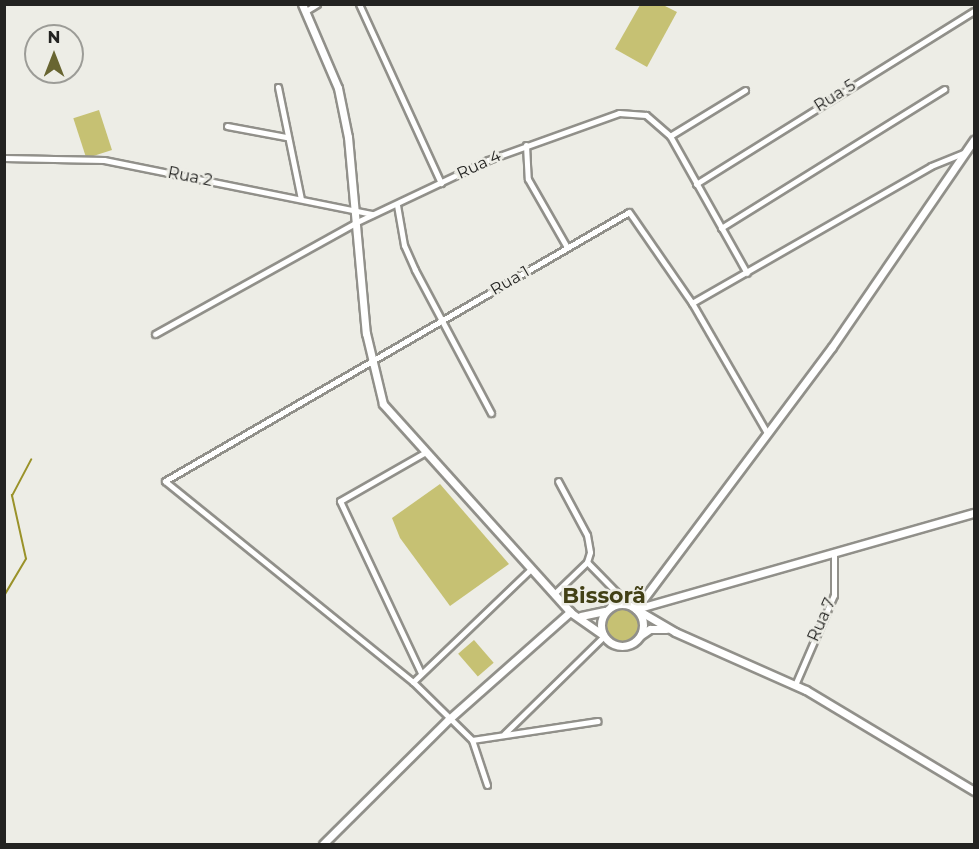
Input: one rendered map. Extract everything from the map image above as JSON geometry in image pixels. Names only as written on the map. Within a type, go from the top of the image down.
[{"type":"main road","points":[[304,8],[338,87],[371,363],[383,404],[424,453],[555,593],[570,612],[603,636],[622,646],[656,628],[675,632]]},
{"type":"main road","points":[[632,607],[767,433],[975,140]]},
{"type":"main road","points":[[570,612],[592,617],[609,608],[632,607],[975,513]]},
{"type":"main road","points":[[632,607],[675,632],[795,685],[975,791]]},
{"type":"main road","points":[[632,607],[643,621],[640,636]]},
{"type":"main road","points":[[603,636],[600,622],[609,608]]},
{"type":"main road","points":[[323,844],[449,719],[570,612]]},
{"type":"street","points":[[304,8],[317,4]]},
{"type":"street","points":[[359,4],[441,183]]},
{"type":"street","name":"Rua 5","points":[[696,184],[975,11]]},
{"type":"street","points":[[278,87],[287,111],[286,137],[301,200]]},
{"type":"street","points":[[721,228],[944,89]]},
{"type":"street","points":[[670,136],[745,90]]},
{"type":"street","name":"Rua 4","points":[[155,334],[355,223],[526,145],[619,113],[646,115],[670,136],[747,273]]},
{"type":"street","points":[[227,126],[286,137]]},
{"type":"street","points":[[526,145],[528,179],[567,247]]},
{"type":"street","points":[[692,303],[931,166],[967,152]]},
{"type":"street","name":"Rua 2","points":[[4,158],[91,158],[375,214]]},
{"type":"street","points":[[397,205],[404,245],[440,322],[491,413]]},
{"type":"street","name":"Rua 1","points":[[413,682],[165,481],[629,212],[692,303],[767,433]]},
{"type":"street","points":[[421,673],[340,501],[424,453]]},
{"type":"street","points":[[558,481],[587,535],[587,562],[614,593],[632,607]]},
{"type":"street","name":"Rua 7","points":[[795,685],[834,595],[834,553]]},
{"type":"street","points":[[555,593],[587,562]]},
{"type":"street","points":[[487,785],[472,740],[413,682],[531,569]]},
{"type":"street","points":[[609,608],[614,593]]},
{"type":"street","points":[[504,734],[603,636]]},
{"type":"street","points":[[472,740],[598,721]]},
{"type":"shaded area","points":[[640,5],[663,5],[677,12],[647,67],[615,49]]},
{"type":"shaded area","points":[[99,110],[112,150],[86,158],[73,118]]},
{"type":"shaded area","points":[[440,484],[509,564],[450,606],[400,538],[392,518]]},
{"type":"shaded area","points":[[622,608],[634,613],[639,625],[634,637],[622,642],[610,637],[605,625],[610,613]]},
{"type":"shaded area","points":[[474,640],[494,663],[478,676],[458,654]]},
{"type":"waterway","points":[[4,596],[26,559],[12,496],[31,460]]},
{"type":"district","name":"Bissorã","points":[[604,596]]}]
